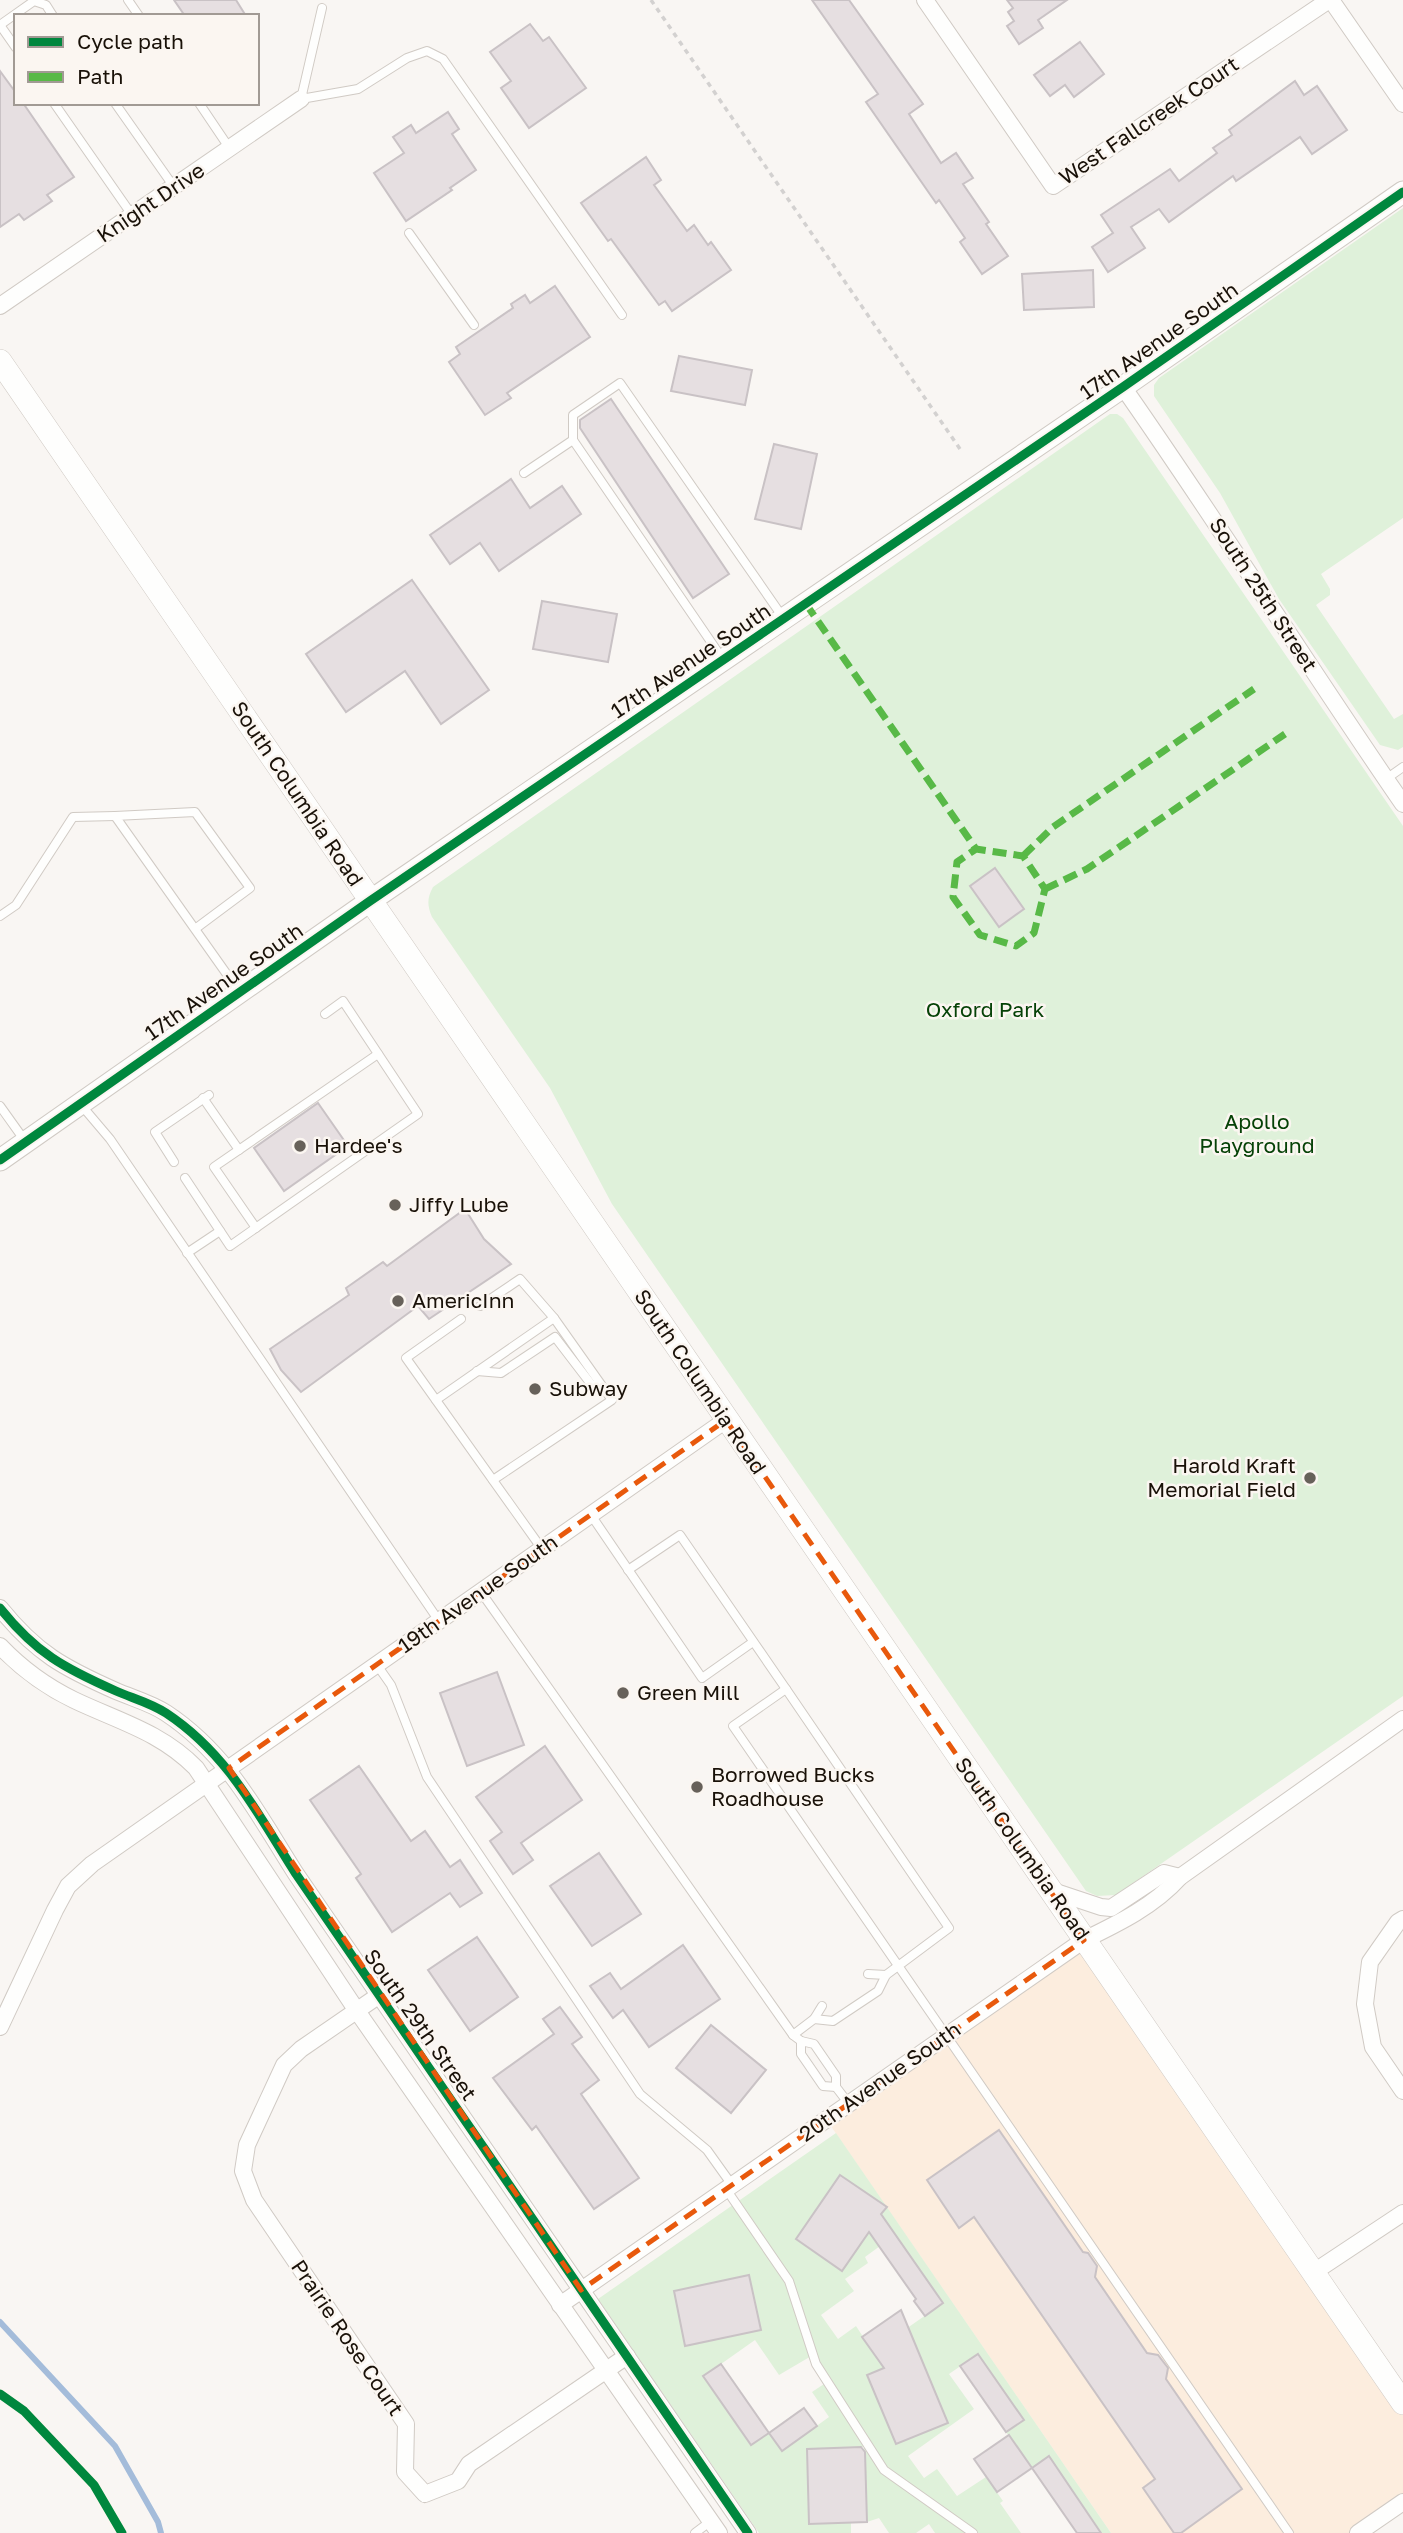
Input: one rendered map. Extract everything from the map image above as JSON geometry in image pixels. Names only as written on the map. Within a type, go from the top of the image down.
[{"type":"main road","name":"South Columbia Road","points":[[0,361],[1403,2403]]},
{"type":"street","name":"West Fallcreek Court","points":[[925,0],[1053,186],[1330,0]]},
{"type":"street","points":[[1330,0],[1403,104]]},
{"type":"street","name":"Knight Drive","points":[[0,306],[301,99]]},
{"type":"street","name":"17th Avenue South","points":[[0,1160],[370,901],[1123,387],[1403,192]]},
{"type":"street","name":"South 25th Street","points":[[1123,387],[1192,485],[1262,596],[1403,804]]},
{"type":"street","name":"19th Avenue South","points":[[229,1768],[726,1420]]},
{"type":"street","name":"South 29th Street","points":[[0,1608],[43,1653],[79,1675],[163,1711],[196,1735],[229,1768],[296,1874],[748,2533]]},
{"type":"street","name":"South 29th Street","points":[[0,1646],[52,1688],[125,1720],[179,1750],[196,1768],[357,2011],[715,2527]]},
{"type":"street","name":"20th Avenue South","points":[[581,2290],[1084,1940],[1119,1923],[1164,1895],[1180,1877],[1403,1719]]},
{"type":"street","points":[[0,2026],[68,1886],[92,1864],[229,1768]]},
{"type":"street","name":"20th Avenue South","points":[[1050,1890],[1111,1908],[1164,1873],[1180,1877]]},
{"type":"street","points":[[1403,1919],[1398,1922],[1370,1962],[1364,2004],[1373,2047],[1403,2091]]},
{"type":"street","name":"South 29th Street","points":[[357,2011],[379,1996]]},
{"type":"street","name":"Prairie Rose Court","points":[[357,2011],[301,2049],[284,2065],[247,2145],[243,2171],[254,2200],[406,2424],[405,2472],[425,2494],[457,2481],[469,2465],[605,2371]]},
{"type":"street","points":[[1314,2272],[1403,2213]]},
{"type":"street","points":[[560,2305],[581,2290]]},
{"type":"street","points":[[605,2371],[627,2356]]},
{"type":"street","points":[[1358,2533],[1403,2502]]},
{"type":"street","points":[[715,2527],[731,2508]]},
{"type":"lane","points":[[16,14],[34,1],[46,5],[52,14]]},
{"type":"lane","points":[[322,8],[301,99],[358,89],[407,58],[427,51],[443,59],[622,315]]},
{"type":"lane","points":[[0,25],[14,45]]},
{"type":"lane","points":[[55,105],[132,215]]},
{"type":"lane","points":[[116,105],[174,187]]},
{"type":"lane","points":[[200,105],[230,149]]},
{"type":"lane","points":[[409,233],[474,325]]},
{"type":"lane","points":[[723,660],[573,440],[573,415],[620,383],[784,619]]},
{"type":"lane","points":[[524,473],[573,440]]},
{"type":"lane","points":[[1386,779],[1403,767]]},
{"type":"lane","points":[[0,916],[16,905],[73,817],[195,812],[250,888],[195,929]]},
{"type":"lane","points":[[115,816],[240,992]]},
{"type":"lane","points":[[185,1178],[230,1246],[418,1114],[343,1001],[325,1014]]},
{"type":"lane","points":[[256,1228],[214,1167],[378,1054]]},
{"type":"lane","points":[[174,1162],[155,1132],[206,1097],[239,1150]]},
{"type":"lane","points":[[80,1104],[110,1139],[439,1622]]},
{"type":"lane","points":[[0,1106],[26,1142]]},
{"type":"lane","points":[[187,1253],[220,1231]]},
{"type":"lane","points":[[481,1306],[520,1279],[554,1318],[611,1400],[493,1480]]},
{"type":"lane","points":[[436,1400],[554,1318]]},
{"type":"lane","points":[[461,1319],[406,1358],[542,1549]]},
{"type":"lane","points":[[477,1371],[501,1373],[555,1337],[591,1384],[603,1388]]},
{"type":"lane","points":[[591,1515],[702,1678],[753,1642]]},
{"type":"lane","points":[[628,1570],[680,1535],[950,1928],[886,1975],[878,1991],[834,2021],[814,2019]]},
{"type":"lane","points":[[481,1592],[797,2038],[801,2054],[823,2086],[836,2087]]},
{"type":"lane","points":[[377,1665],[391,1685],[426,1777],[640,2094],[707,2150],[789,2281],[816,2364],[884,2470],[973,2533]]},
{"type":"lane","points":[[786,1689],[733,1726],[1289,2533]]},
{"type":"lane","points":[[868,1973],[886,1975]]},
{"type":"lane","points":[[797,2038],[822,2006]]},
{"type":"lane","points":[[797,2038],[814,2043],[836,2076],[836,2087],[849,2104]]},
{"type":"lane","points":[[695,2533],[715,2527]]},
{"type":"path","points":[[651,0],[960,449]]},
{"type":"highlighted area","points":[[726,1420],[1084,1940],[581,2290],[229,1768]]},
{"type":"shaded area","points":[[1084,1940],[1403,2403],[1403,2502],[1358,2533],[1111,2533],[826,2119]]},
{"type":"green space","points":[[1403,208],[1403,518],[1321,574],[1330,589],[1330,595],[1316,605],[1394,719],[1403,714],[1403,747],[1398,750],[1380,745],[1279,599],[1220,493],[1154,396],[1154,385],[1159,378]]},
{"type":"green space","name":"Oxford Park","points":[[1110,414],[1123,418],[1403,826],[1403,1696],[1116,1895],[1097,1896],[1086,1891],[612,1204],[550,1088],[432,917],[428,902],[433,887]]},
{"type":"green space","points":[[836,2133],[1111,2533],[1102,2533],[1049,2456],[1032,2468],[1006,2432],[1024,2420],[978,2354],[949,2374],[974,2409],[908,2456],[924,2478],[937,2469],[957,2496],[986,2477],[1021,2533],[935,2533],[929,2524],[916,2533],[889,2533],[879,2518],[867,2522],[864,2447],[807,2449],[809,2524],[851,2522],[851,2533],[759,2533],[598,2299]],"holes":[[[840,2175],[886,2207],[842,2271],[796,2239]],[[895,2235],[943,2303],[873,2352],[856,2326],[838,2339],[821,2315],[854,2291],[845,2279],[868,2263],[865,2257]],[[749,2275],[761,2330],[685,2345],[674,2291]],[[755,2340],[779,2375],[813,2355],[827,2382],[812,2392],[829,2417],[782,2451],[769,2433],[750,2445],[704,2376]],[[919,2353],[896,2444],[868,2375]]]},
{"type":"building","points":[[174,0],[236,0],[245,14],[184,14]]},
{"type":"building","points":[[812,0],[849,0],[923,104],[909,114],[941,163],[956,153],[973,178],[963,184],[1008,256],[982,274],[960,242],[965,238],[939,200],[936,203],[866,102],[878,94]]},
{"type":"building","points":[[1007,0],[1067,0],[1038,20],[1043,28],[1019,44],[1007,26],[1014,21],[1008,12],[1013,8]]},
{"type":"building","points":[[530,24],[543,41],[549,37],[586,88],[529,128],[501,88],[511,81],[490,52]]},
{"type":"building","points":[[1080,42],[1104,74],[1074,97],[1065,85],[1050,96],[1034,75]]},
{"type":"building","points":[[0,71],[14,90],[14,105],[24,105],[74,177],[47,195],[52,201],[24,220],[19,214],[0,227]]},
{"type":"building","points":[[1295,81],[1304,95],[1317,86],[1347,130],[1312,154],[1300,137],[1236,181],[1233,176],[1169,222],[1159,209],[1131,227],[1145,248],[1108,272],[1092,247],[1113,233],[1101,215],[1170,169],[1179,181],[1217,153],[1213,148],[1232,135],[1229,130]]},
{"type":"building","points":[[448,112],[459,129],[452,134],[476,170],[406,221],[374,173],[404,153],[393,137],[411,125],[416,133]]},
{"type":"building","points":[[646,157],[661,180],[654,185],[687,231],[694,225],[708,245],[711,242],[731,270],[672,311],[665,301],[659,305],[581,203]]},
{"type":"building","points":[[1093,270],[1094,307],[1024,310],[1022,274]]},
{"type":"building","points":[[555,286],[590,337],[507,393],[511,398],[485,415],[449,362],[460,354],[456,347],[513,308],[511,304],[525,295],[530,303]]},
{"type":"building","points":[[679,356],[752,370],[745,405],[671,391]]},
{"type":"building","points":[[611,399],[729,574],[693,598],[580,428],[580,420]]},
{"type":"building","points":[[774,444],[817,454],[801,529],[755,519]]},
{"type":"building","points":[[511,479],[530,508],[562,486],[581,514],[499,571],[480,543],[450,564],[430,535]]},
{"type":"building","points":[[412,580],[489,690],[441,724],[405,671],[346,712],[306,654]]},
{"type":"building","points":[[542,601],[617,614],[608,662],[533,649]]},
{"type":"building","points":[[995,868],[1024,909],[999,927],[970,886]]},
{"type":"building","name":"Hardee's","points":[[318,1103],[348,1146],[284,1191],[254,1148]]},
{"type":"building","name":"AmericInn","points":[[465,1209],[484,1239],[511,1264],[429,1319],[418,1306],[301,1392],[281,1370],[270,1349],[349,1295],[346,1288],[383,1262],[387,1266]]},
{"type":"building","points":[[497,1672],[524,1745],[467,1766],[440,1693]]},
{"type":"building","points":[[545,1746],[582,1800],[521,1843],[533,1860],[513,1874],[490,1841],[502,1832],[476,1797]]},
{"type":"building","points":[[359,1766],[411,1841],[425,1831],[450,1867],[460,1860],[482,1893],[460,1907],[450,1893],[392,1932],[356,1878],[361,1874],[310,1800]]},
{"type":"building","points":[[599,1853],[641,1914],[592,1946],[550,1886]]},
{"type":"building","points":[[477,1937],[518,1997],[470,2031],[428,1970]]},
{"type":"building","points":[[683,1945],[720,1999],[649,2047],[623,2010],[613,2018],[590,1986],[610,1973],[621,1989]]},
{"type":"building","points":[[560,2007],[582,2037],[572,2044],[599,2080],[581,2094],[639,2178],[594,2209],[536,2126],[532,2130],[493,2078],[554,2034],[543,2019]]},
{"type":"building","points":[[711,2025],[766,2070],[731,2113],[676,2068]]},
{"type":"building","points":[[999,2130],[1083,2252],[1088,2253],[1097,2266],[1095,2277],[1147,2353],[1158,2355],[1168,2368],[1166,2379],[1242,2489],[1181,2533],[1174,2533],[1143,2488],[1155,2479],[974,2217],[959,2228],[927,2180]]},
{"type":"building","points":[[840,2175],[887,2207],[881,2214],[943,2303],[925,2316],[869,2232],[842,2271],[796,2239]]},
{"type":"building","points":[[749,2275],[761,2330],[685,2346],[674,2291]]},
{"type":"building","points":[[901,2310],[948,2423],[896,2444],[867,2375],[884,2368],[862,2337]]},
{"type":"building","points":[[978,2354],[1024,2420],[1006,2432],[960,2366]]},
{"type":"building","points":[[721,2364],[769,2433],[751,2445],[703,2376]]},
{"type":"building","points":[[804,2408],[817,2426],[782,2451],[769,2433]]},
{"type":"building","points":[[1009,2435],[1032,2468],[997,2492],[974,2459]]},
{"type":"building","points":[[861,2447],[865,2452],[867,2522],[809,2524],[807,2449]]},
{"type":"building","points":[[1049,2456],[1101,2533],[1077,2533],[1032,2468]]},
{"type":"waterway","points":[[0,2322],[115,2446],[158,2522],[161,2533]]},
{"type":"marked path","points":[[806,604],[976,849],[1023,856],[1045,889],[1034,933],[1016,946],[980,935],[953,897],[957,862],[976,849]]},
{"type":"marked path","points":[[1023,856],[1053,827],[1254,689]]},
{"type":"marked path","points":[[1045,889],[1087,869],[1285,734]]},
{"type":"cycle path","points":[[0,1160],[370,901],[1123,387],[1403,192]]},
{"type":"cycle path","points":[[0,1608],[26,1637],[52,1658],[81,1675],[166,1713],[188,1729],[224,1766],[748,2533]]},
{"type":"cycle path","points":[[0,2394],[24,2411],[94,2485],[122,2533]]},
{"type":"place","name":"Hardee's","points":[[300,1146]]},
{"type":"place","name":"Jiffy Lube","points":[[395,1205]]},
{"type":"place","name":"AmericInn","points":[[398,1301]]},
{"type":"place","name":"Subway","points":[[535,1389]]},
{"type":"place","name":"Harold Kraft Memorial Field","points":[[1310,1478]]},
{"type":"place","name":"Green Mill","points":[[623,1693]]},
{"type":"place","name":"Borrowed Bucks Roadhouse","points":[[697,1787]]},
{"type":"park label","name":"Apollo Playground","points":[[1257,1134]]}]
